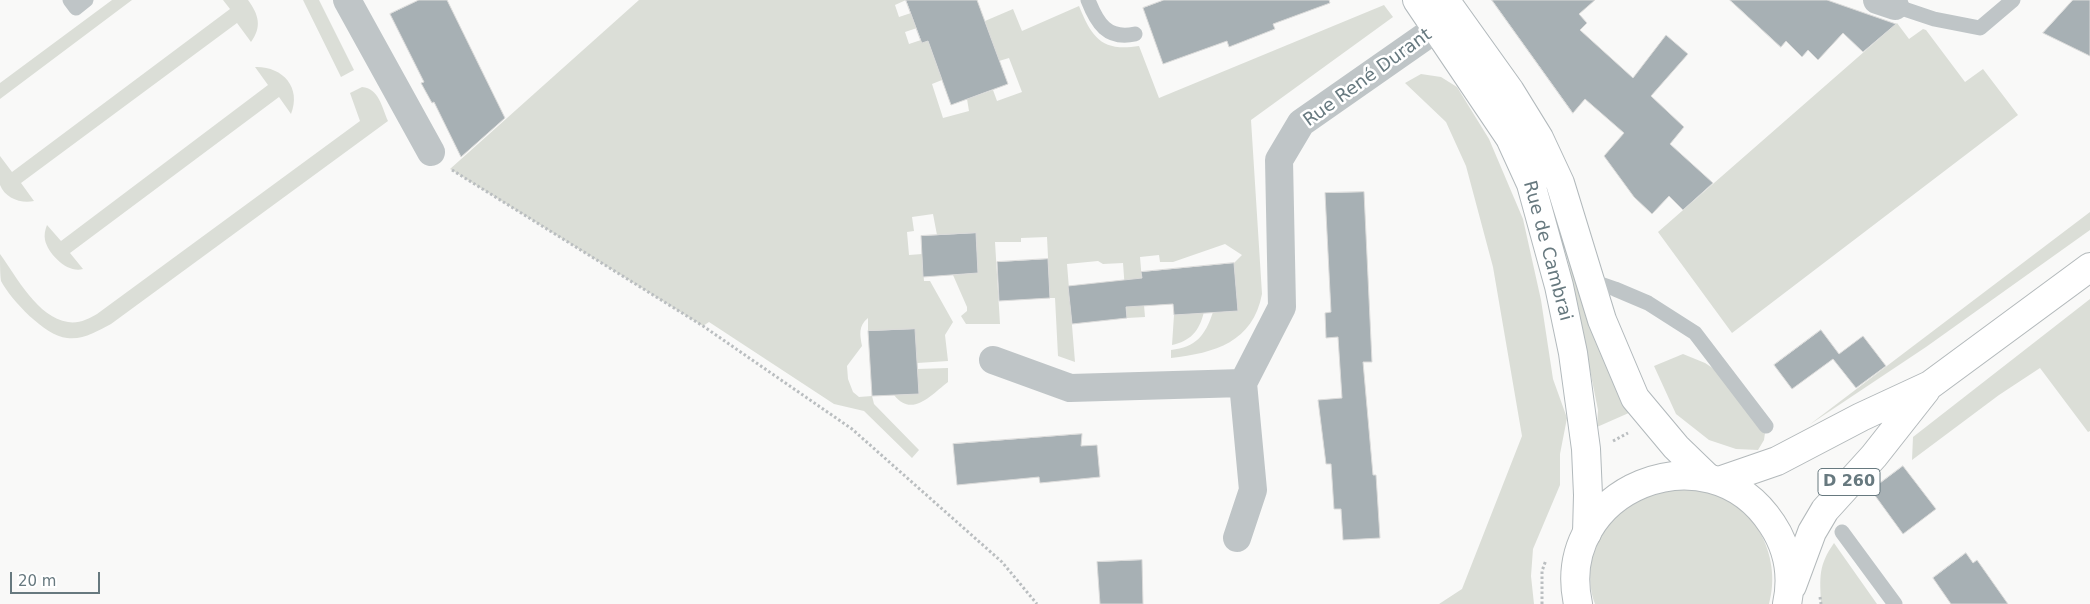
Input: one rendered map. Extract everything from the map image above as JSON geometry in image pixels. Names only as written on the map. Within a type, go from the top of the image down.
[{"type":"main road","name":"Rue de Cambrai","points":[[1417,0],[1510,138],[1532,184],[1559,286],[1573,353],[1586,449],[1587,533]]},
{"type":"main road","name":"Rue de Cambrai","points":[[1446,0],[1510,91],[1539,138],[1560,183],[1592,282],[1602,320],[1635,398],[1654,422],[1713,479]]},
{"type":"main road","name":"D 260","points":[[1713,479],[1777,461],[1861,417],[1930,385],[2090,267]]},
{"type":"main road","name":"D 260","points":[[1789,598],[1812,532],[1825,510],[1874,456],[1930,385]]},
{"type":"main road","points":[[1576,600],[1576,571],[1579,554],[1587,533],[1598,516],[1612,501],[1628,489],[1647,481],[1667,476],[1687,475],[1713,479],[1744,494],[1765,513],[1780,537],[1789,564],[1789,598]]},
{"type":"street","points":[[347,0],[431,152]]},
{"type":"street","name":"Rue René Durant","points":[[1243,383],[1282,306],[1279,160],[1301,123],[1437,28]]},
{"type":"street","points":[[993,360],[1070,388],[1243,383],[1253,490],[1237,538]]},
{"type":"lane","points":[[70,0],[76,8],[86,0]]},
{"type":"lane","points":[[1088,0],[1096,19],[1105,29],[1118,36],[1135,34]]},
{"type":"lane","points":[[1886,3],[1934,20],[1980,28],[2013,0]]},
{"type":"lane","points":[[1592,282],[1615,289],[1648,303],[1695,333],[1766,426]]},
{"type":"lane","points":[[1842,532],[1896,604]]},
{"type":"path","points":[[431,152],[450,169],[703,326],[852,429],[1002,562],[1038,604]]},
{"type":"path","points":[[1586,449],[1602,447],[1638,428],[1654,422]]},
{"type":"shaded area","points":[[112,0],[132,0],[0,99],[0,83]]},
{"type":"shaded area","points":[[223,0],[248,0],[252,5],[257,16],[258,26],[251,42],[237,23],[21,183],[34,201],[19,201],[10,197],[2,190],[0,185],[0,156],[12,172],[230,9]]},
{"type":"shaded area","points":[[303,0],[319,0],[354,70],[341,77]]},
{"type":"shaded area","points":[[639,0],[906,0],[895,5],[899,17],[911,13],[917,28],[905,32],[909,44],[921,40],[928,41],[942,80],[932,84],[943,118],[969,111],[967,99],[993,90],[997,101],[1022,92],[1009,58],[999,61],[985,21],[1013,9],[1022,31],[1079,6],[1089,27],[1100,40],[1116,47],[1139,46],[1159,98],[1384,5],[1393,17],[1251,120],[1262,294],[1250,324],[1230,342],[1217,348],[1203,353],[1171,358],[1171,350],[1193,343],[1203,334],[1213,312],[1238,311],[1234,263],[1242,255],[1225,244],[1173,262],[1160,262],[1159,255],[1140,257],[1145,317],[1127,318],[1123,263],[1103,264],[1098,261],[1067,264],[1075,362],[1058,356],[1055,298],[1050,298],[1047,237],[1021,238],[1021,242],[995,242],[1000,324],[966,324],[961,316],[967,311],[967,307],[953,275],[978,273],[976,233],[937,235],[933,214],[912,217],[914,231],[907,232],[909,255],[922,254],[924,281],[930,281],[953,322],[945,335],[948,361],[917,363],[914,329],[868,331],[868,318],[861,327],[862,346],[847,366],[848,379],[853,392],[859,397],[872,396],[874,404],[919,450],[912,458],[864,411],[834,404],[709,322],[703,326],[450,169]]},
{"type":"shaded area","points":[[1897,23],[1909,39],[1923,29],[1926,30],[1965,82],[1983,69],[2018,115],[1732,333],[1658,232]]},
{"type":"shaded area","points":[[255,67],[274,70],[287,80],[292,87],[294,95],[291,114],[279,97],[70,253],[83,269],[71,269],[54,257],[45,240],[47,225],[61,241],[268,85]]},
{"type":"shaded area","points":[[1421,74],[1441,77],[1457,87],[1489,139],[1523,219],[1541,300],[1553,379],[1567,418],[1560,454],[1560,485],[1533,549],[1531,576],[1534,604],[1439,604],[1462,589],[1522,436],[1493,267],[1466,166],[1446,122],[1405,83]]},
{"type":"shaded area","points":[[362,87],[368,88],[376,95],[388,121],[111,324],[79,338],[58,336],[39,324],[20,307],[1,281],[0,254],[29,295],[47,313],[57,319],[68,322],[83,321],[94,316],[360,121],[350,93]]},
{"type":"shaded area","points":[[1544,169],[1631,412],[1597,427],[1598,410],[1568,261],[1558,226],[1538,172]]},
{"type":"shaded area","points":[[2090,212],[2090,230],[1926,347],[1809,425]]},
{"type":"shaded area","points":[[2090,299],[2090,431],[2088,432],[2040,368],[1999,395],[1912,460],[1913,437]]},
{"type":"shaded area","points":[[1204,312],[1193,334],[1184,341],[1172,345],[1174,315]]},
{"type":"shaded area","points":[[1683,354],[1705,363],[1731,380],[1766,426],[1764,440],[1758,450],[1736,449],[1709,440],[1676,414],[1654,366]]},
{"type":"shaded area","points":[[948,368],[948,382],[921,402],[908,404],[901,402],[894,395],[919,394],[917,369]]},
{"type":"shaded area","points":[[1670,488],[1697,488],[1719,495],[1736,504],[1749,517],[1760,532],[1772,567],[1772,586],[1769,604],[1595,604],[1591,584],[1591,564],[1597,546],[1606,530],[1618,515],[1634,503],[1651,494]]},
{"type":"shaded area","points":[[1834,543],[1877,604],[1821,604],[1821,572],[1825,558]]},
{"type":"building","points":[[419,0],[447,0],[505,118],[461,157],[434,102],[432,103],[421,83],[424,82],[390,14]]},
{"type":"building","points":[[906,0],[977,0],[1008,84],[951,105],[928,41],[922,43]]},
{"type":"building","points":[[1164,0],[1329,0],[1330,3],[1273,24],[1275,29],[1229,47],[1227,41],[1163,64],[1143,8]]},
{"type":"building","points":[[1492,0],[1595,0],[1579,14],[1587,23],[1580,30],[1633,78],[1666,35],[1688,54],[1651,96],[1684,127],[1670,144],[1713,183],[1683,210],[1669,196],[1652,214],[1634,197],[1604,156],[1624,133],[1585,99],[1573,113]]},
{"type":"building","points":[[1730,0],[1827,0],[1896,24],[1863,52],[1843,33],[1818,60],[1808,50],[1802,57],[1786,41],[1781,47]]},
{"type":"building","points":[[2073,0],[2090,0],[2090,56],[2043,33]]},
{"type":"building","points":[[1364,192],[1372,362],[1363,362],[1373,475],[1376,475],[1380,538],[1343,540],[1341,509],[1334,509],[1331,464],[1326,464],[1318,400],[1342,398],[1338,337],[1326,338],[1325,313],[1331,312],[1325,193]]},
{"type":"building","points":[[976,233],[978,273],[923,277],[921,236]]},
{"type":"building","points":[[1048,259],[1050,298],[999,301],[997,262]]},
{"type":"building","points":[[1234,263],[1238,311],[1174,315],[1173,304],[1126,307],[1127,318],[1072,324],[1068,286],[1142,278],[1141,272]]},
{"type":"building","points":[[915,329],[919,394],[872,396],[868,331]]},
{"type":"building","points":[[1821,330],[1839,354],[1863,336],[1886,366],[1856,388],[1833,359],[1792,389],[1774,365]]},
{"type":"building","points":[[1082,434],[1081,446],[1097,445],[1100,477],[1040,483],[1039,477],[957,485],[953,444]]},
{"type":"building","points":[[1903,466],[1936,509],[1903,534],[1871,490]]},
{"type":"building","points":[[1966,553],[1973,563],[1977,560],[2008,604],[1951,604],[1933,578]]},
{"type":"building","points":[[1142,560],[1143,604],[1100,604],[1097,562]]}]
